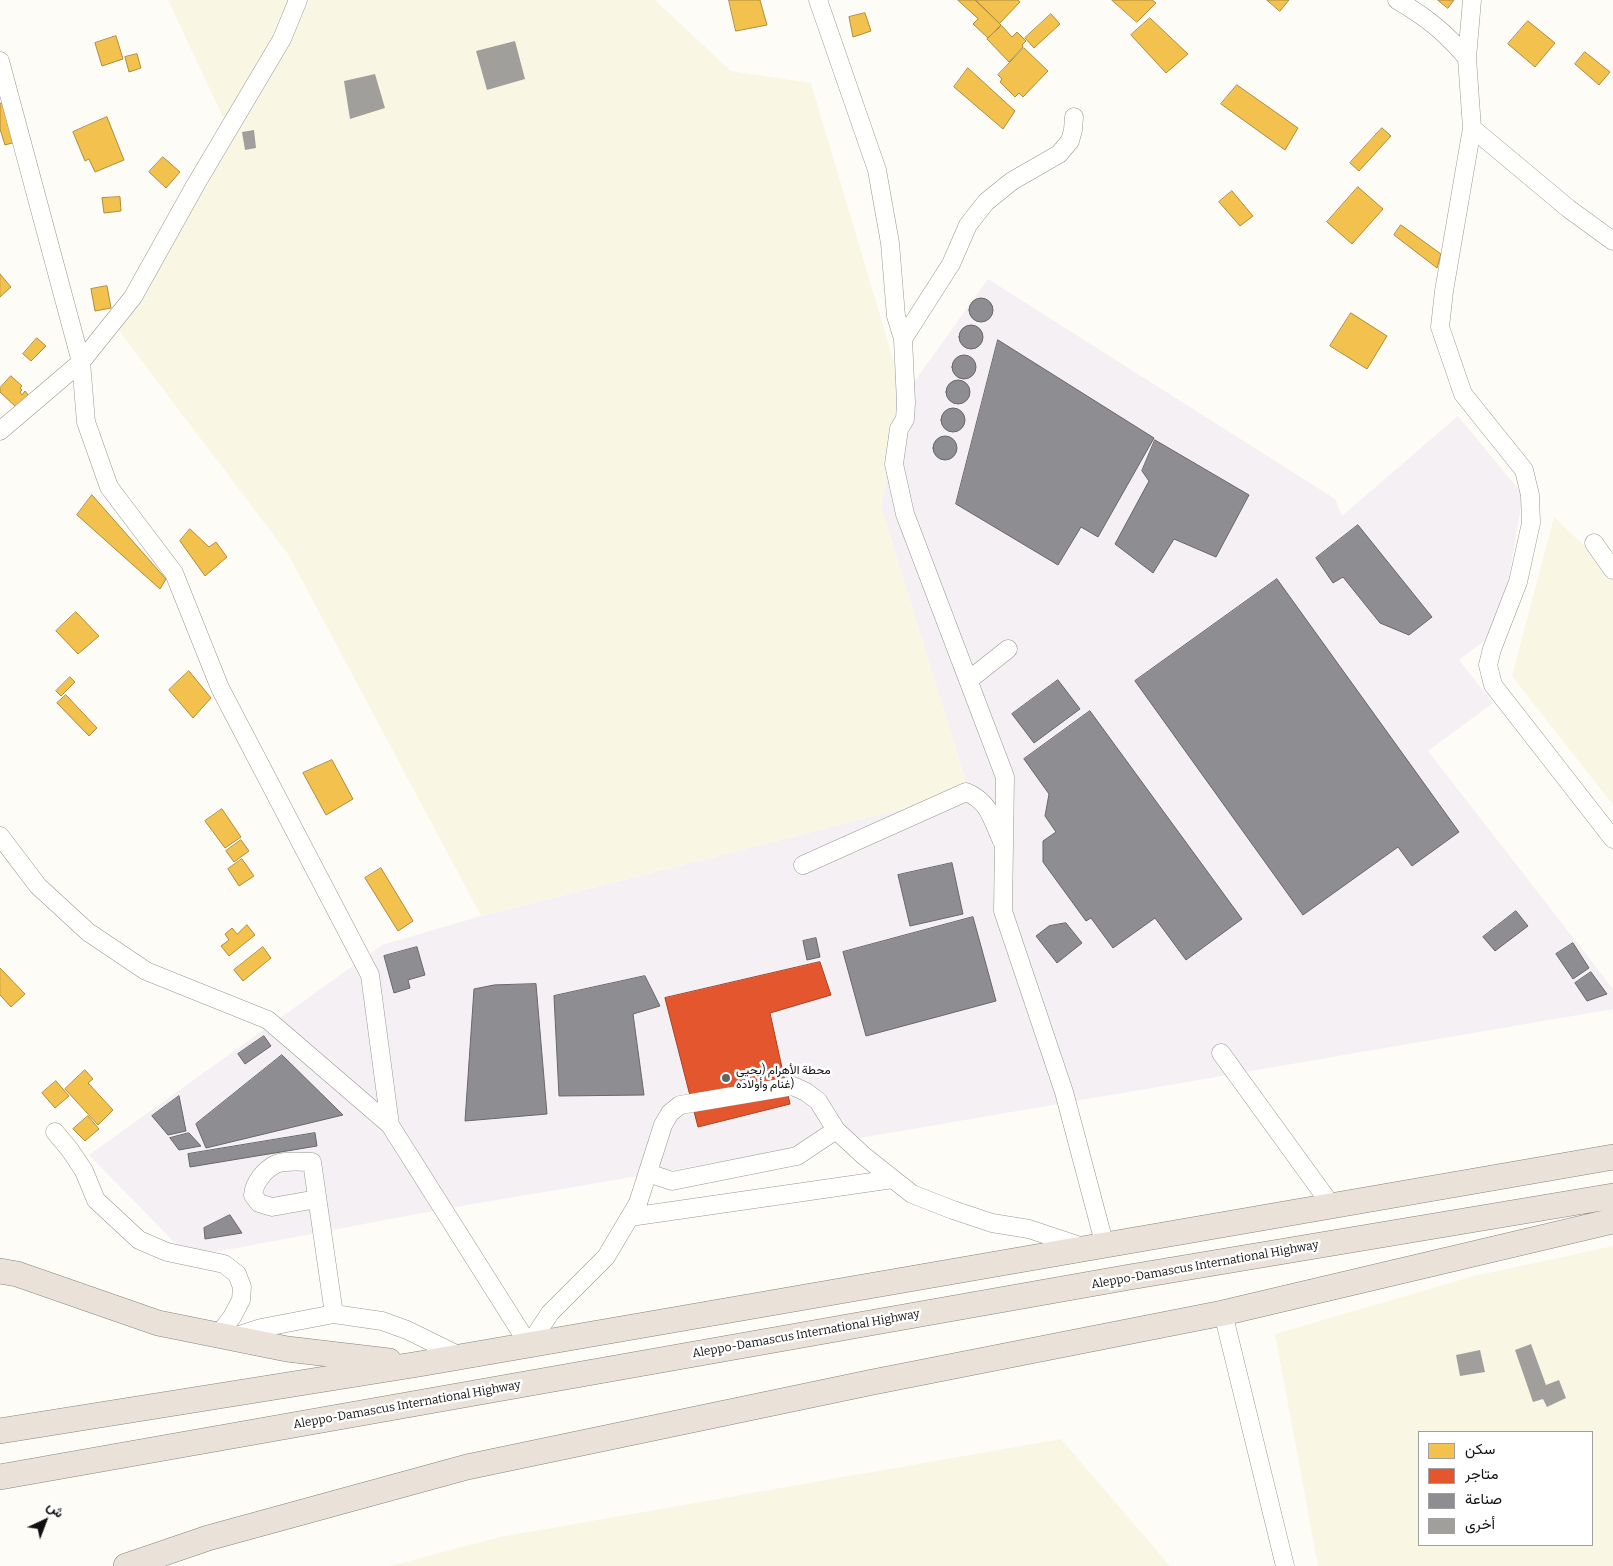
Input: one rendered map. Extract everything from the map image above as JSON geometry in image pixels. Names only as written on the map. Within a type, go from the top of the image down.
[{"type":"highway","points":[[0,1431],[462,1357],[1613,1157]]},
{"type":"highway","name":"Aleppo-Damascus International Highway","points":[[0,1476],[1130,1277],[1613,1196]]},
{"type":"highway","points":[[126,1566],[208,1538],[467,1467],[882,1380],[1223,1313],[1613,1221]]},
{"type":"highway","points":[[0,1271],[17,1274],[158,1323],[287,1349],[419,1364]]},
{"type":"street","points":[[0,431],[81,362],[133,297],[196,184],[282,39],[298,0]]},
{"type":"street","points":[[0,836],[38,886],[88,932],[146,971],[268,1020],[390,1125],[529,1345],[550,1313],[606,1257],[638,1203],[663,1125],[670,1113],[680,1105],[793,1086],[806,1092],[818,1101],[836,1130],[864,1156],[912,1194],[992,1223],[1029,1229],[1097,1247],[1064,1092],[1003,911],[1005,777],[905,514],[894,464],[899,429],[905,419],[906,403],[902,339],[896,316],[890,242],[877,170],[818,0]]},
{"type":"street","points":[[1397,0],[1423,16],[1448,36],[1467,58]]},
{"type":"street","points":[[1472,0],[1467,58],[1472,128],[1445,282],[1440,327],[1463,394],[1524,470],[1530,495],[1531,523],[1518,582],[1488,664],[1493,685],[1613,839]]},
{"type":"street","points":[[0,61],[81,362],[86,422],[109,487],[174,573],[220,688],[370,975],[390,1125]]},
{"type":"street","points":[[902,339],[951,264],[968,225],[986,202],[1012,181],[1059,154],[1070,141],[1074,117]]},
{"type":"street","points":[[1472,128],[1569,209],[1613,241]]},
{"type":"street","points":[[1594,543],[1613,570]]},
{"type":"street","points":[[969,680],[1008,649]]},
{"type":"street","points":[[803,864],[966,792],[979,798],[988,809],[1004,846]]},
{"type":"street","points":[[1221,1053],[1332,1206]]},
{"type":"street","points":[[648,1173],[672,1181],[797,1156],[836,1130]]},
{"type":"street","points":[[54,1132],[70,1150],[84,1171],[96,1200],[139,1240],[167,1252],[224,1264],[237,1274],[242,1287],[241,1300],[225,1336]]},
{"type":"street","points":[[630,1217],[893,1179]]},
{"type":"street","points":[[317,1199],[334,1314]]},
{"type":"street","points":[[1223,1313],[1285,1566]]},
{"type":"street","points":[[225,1336],[334,1314],[382,1321],[407,1330],[462,1357]]},
{"type":"shaded area","points":[[168,0],[655,0],[731,71],[811,83],[904,396],[881,507],[969,792],[481,916],[288,554],[110,319],[227,126]]},
{"type":"shaded area","points":[[988,279],[1335,499],[1342,516],[1458,416],[1523,495],[1500,629],[1459,660],[1493,703],[1428,751],[1613,989],[1613,1009],[433,1211],[189,1257],[89,1155],[382,945],[481,916],[969,792],[881,507],[904,396]]},
{"type":"shaded area","points":[[1554,517],[1613,573],[1613,805],[1512,676]]},
{"type":"shaded area","points":[[1613,1246],[1613,1566],[1318,1566],[1275,1334],[1474,1276]]},
{"type":"shaded area","points":[[1061,1439],[1170,1566],[390,1566],[500,1537]]},
{"type":"building: سكن","points":[[729,0],[760,0],[767,25],[736,31]]},
{"type":"building: سكن","points":[[958,0],[975,0],[1001,25],[988,38],[973,24],[978,19]]},
{"type":"building: سكن","points":[[976,0],[1018,0],[1020,2],[1000,23]]},
{"type":"building: سكن","points":[[1112,0],[1152,0],[1156,3],[1137,22]]},
{"type":"building: سكن","points":[[1267,0],[1289,0],[1280,11]]},
{"type":"building: سكن","points":[[1438,0],[1454,0],[1448,8]]},
{"type":"building: سكن","points":[[865,13],[871,31],[853,37],[849,17]]},
{"type":"building: سكن","points":[[1051,14],[1060,24],[1034,48],[1025,38]]},
{"type":"building: سكن","points":[[1150,18],[1188,54],[1166,73],[1131,35]]},
{"type":"building: سكن","points":[[1528,21],[1555,43],[1535,67],[1508,44]]},
{"type":"building: سكن","points":[[1002,26],[1012,37],[1017,32],[1026,41],[1009,62],[987,39]]},
{"type":"building: سكن","points":[[116,36],[123,59],[102,66],[95,43]]},
{"type":"building: سكن","points":[[1024,48],[1048,71],[1023,97],[1019,93],[1015,97],[1000,82],[1002,79],[998,75]]},
{"type":"building: سكن","points":[[1585,52],[1610,72],[1599,85],[1575,64]]},
{"type":"building: سكن","points":[[137,54],[141,68],[129,72],[125,57]]},
{"type":"building: سكن","points":[[968,68],[1015,111],[1003,129],[954,87]]},
{"type":"building: سكن","points":[[1237,85],[1298,128],[1285,150],[1221,104]]},
{"type":"building: سكن","points":[[7,101],[19,141],[5,145],[0,129],[0,104]]},
{"type":"building: سكن","points":[[107,117],[124,160],[95,172],[89,159],[85,161],[73,132]]},
{"type":"building: سكن","points":[[1382,128],[1391,136],[1359,171],[1350,163]]},
{"type":"building: سكن","points":[[163,157],[180,172],[166,188],[149,172]]},
{"type":"building: سكن","points":[[1358,187],[1383,209],[1352,244],[1327,222]]},
{"type":"building: سكن","points":[[1232,191],[1253,216],[1240,226],[1219,202]]},
{"type":"building: سكن","points":[[120,197],[121,211],[104,213],[102,198]]},
{"type":"building: سكن","points":[[1401,225],[1441,254],[1437,268],[1394,235]]},
{"type":"building: سكن","points":[[0,274],[11,287],[0,297]]},
{"type":"building: سكن","points":[[107,286],[111,308],[95,311],[91,289]]},
{"type":"building: سكن","points":[[1351,313],[1387,336],[1367,369],[1330,346]]},
{"type":"building: سكن","points":[[37,338],[46,346],[31,361],[23,354]]},
{"type":"building: سكن","points":[[11,376],[22,386],[20,392],[22,395],[25,391],[29,396],[17,408],[0,392],[0,388]]},
{"type":"building: سكن","points":[[92,495],[166,579],[160,589],[77,515]]},
{"type":"building: سكن","points":[[190,529],[209,547],[216,542],[227,557],[205,576],[180,541]]},
{"type":"building: سكن","points":[[76,612],[99,636],[78,654],[56,631]]},
{"type":"building: سكن","points":[[189,671],[211,698],[193,718],[169,690]]},
{"type":"building: سكن","points":[[70,677],[75,682],[61,696],[56,691]]},
{"type":"building: سكن","points":[[66,695],[97,728],[89,736],[57,703]]},
{"type":"building: سكن","points":[[332,760],[353,799],[326,815],[303,773]]},
{"type":"building: سكن","points":[[222,809],[241,837],[225,848],[205,821]]},
{"type":"building: سكن","points":[[241,840],[249,851],[234,862],[226,851]]},
{"type":"building: سكن","points":[[242,859],[254,876],[239,886],[228,869]]},
{"type":"building: سكن","points":[[381,868],[413,921],[398,931],[365,878]]},
{"type":"building: سكن","points":[[247,925],[255,935],[229,956],[221,946],[229,940],[225,934],[232,928],[237,934]]},
{"type":"building: سكن","points":[[263,947],[271,958],[243,981],[234,970]]},
{"type":"building: سكن","points":[[0,968],[25,994],[11,1007],[0,995]]},
{"type":"building: سكن","points":[[85,1070],[93,1079],[88,1083],[113,1110],[98,1125],[65,1089]]},
{"type":"building: سكن","points":[[56,1081],[69,1096],[55,1108],[42,1093]]},
{"type":"building: سكن","points":[[88,1116],[99,1129],[85,1141],[73,1129]]},
{"type":"building: متاجر","points":[[820,962],[831,995],[770,1013],[790,1104],[698,1127],[665,998]]},
{"type":"building: صناعة","points":[[981,298],[990,301],[993,310],[990,319],[981,322],[972,319],[969,310],[972,301]]},
{"type":"building: صناعة","points":[[971,325],[980,328],[983,337],[980,346],[971,349],[962,346],[959,337],[962,328]]},
{"type":"building: صناعة","points":[[998,340],[1154,438],[1098,537],[1081,527],[1058,565],[956,504]]},
{"type":"building: صناعة","points":[[964,355],[973,358],[976,367],[973,376],[964,379],[955,376],[952,367],[955,358]]},
{"type":"building: صناعة","points":[[958,380],[967,383],[970,392],[967,401],[958,404],[949,401],[946,392],[949,383]]},
{"type":"building: صناعة","points":[[953,408],[962,411],[965,420],[962,429],[953,432],[944,429],[941,420],[944,411]]},
{"type":"building: صناعة","points":[[945,436],[954,439],[957,448],[954,457],[945,460],[936,457],[933,448],[936,439]]},
{"type":"building: صناعة","points":[[1155,440],[1249,495],[1216,557],[1174,539],[1153,573],[1115,544],[1149,481],[1142,471]]},
{"type":"building: صناعة","points":[[1358,525],[1432,617],[1409,635],[1380,623],[1343,577],[1333,583],[1316,558]]},
{"type":"building: صناعة","points":[[1277,579],[1459,832],[1412,866],[1398,847],[1303,915],[1135,681]]},
{"type":"building: صناعة","points":[[1058,680],[1080,709],[1034,743],[1012,714]]},
{"type":"building: صناعة","points":[[1090,711],[1242,919],[1186,960],[1155,918],[1113,948],[1091,918],[1086,921],[1043,862],[1043,841],[1056,832],[1045,816],[1049,794],[1024,759]]},
{"type":"building: صناعة","points":[[952,863],[963,914],[910,926],[898,875]]},
{"type":"building: صناعة","points":[[1516,911],[1528,926],[1495,951],[1483,937]]},
{"type":"building: صناعة","points":[[973,917],[996,1001],[866,1036],[843,952]]},
{"type":"building: صناعة","points":[[1066,923],[1082,943],[1057,963],[1036,936],[1049,926]]},
{"type":"building: صناعة","points":[[816,938],[820,957],[807,960],[803,941]]},
{"type":"building: صناعة","points":[[1573,943],[1589,968],[1573,979],[1556,954]]},
{"type":"building: صناعة","points":[[417,947],[425,975],[408,980],[410,988],[394,993],[384,956]]},
{"type":"building: صناعة","points":[[1591,972],[1607,994],[1587,1001],[1575,983]]},
{"type":"building: صناعة","points":[[645,976],[660,1006],[633,1014],[644,1095],[559,1096],[554,996]]},
{"type":"building: صناعة","points":[[536,984],[547,1114],[465,1121],[474,989],[494,985]]},
{"type":"building: صناعة","points":[[264,1036],[271,1046],[245,1064],[238,1054]]},
{"type":"building: صناعة","points":[[282,1055],[343,1115],[206,1148],[196,1124]]},
{"type":"building: صناعة","points":[[179,1096],[186,1131],[168,1135],[152,1116]]},
{"type":"building: صناعة","points":[[189,1133],[201,1146],[179,1150],[170,1138]]},
{"type":"building: صناعة","points":[[315,1133],[317,1146],[190,1167],[188,1154]]},
{"type":"building: صناعة","points":[[230,1215],[242,1233],[205,1239],[204,1228]]},
{"type":"building: أخرى","points":[[515,41],[525,79],[487,90],[476,51]]},
{"type":"building: أخرى","points":[[375,74],[385,108],[350,119],[344,81]]},
{"type":"building: أخرى","points":[[254,130],[256,148],[245,150],[242,132]]},
{"type":"building: أخرى","points":[[1531,1344],[1546,1385],[1559,1380],[1566,1398],[1547,1407],[1543,1399],[1533,1402],[1515,1350]]},
{"type":"building: أخرى","points":[[1480,1350],[1485,1372],[1460,1376],[1456,1355]]},
{"type":"place","name":"محطة الأهرام (يحيى غنام وأولاده)","points":[[726,1078]]}]
